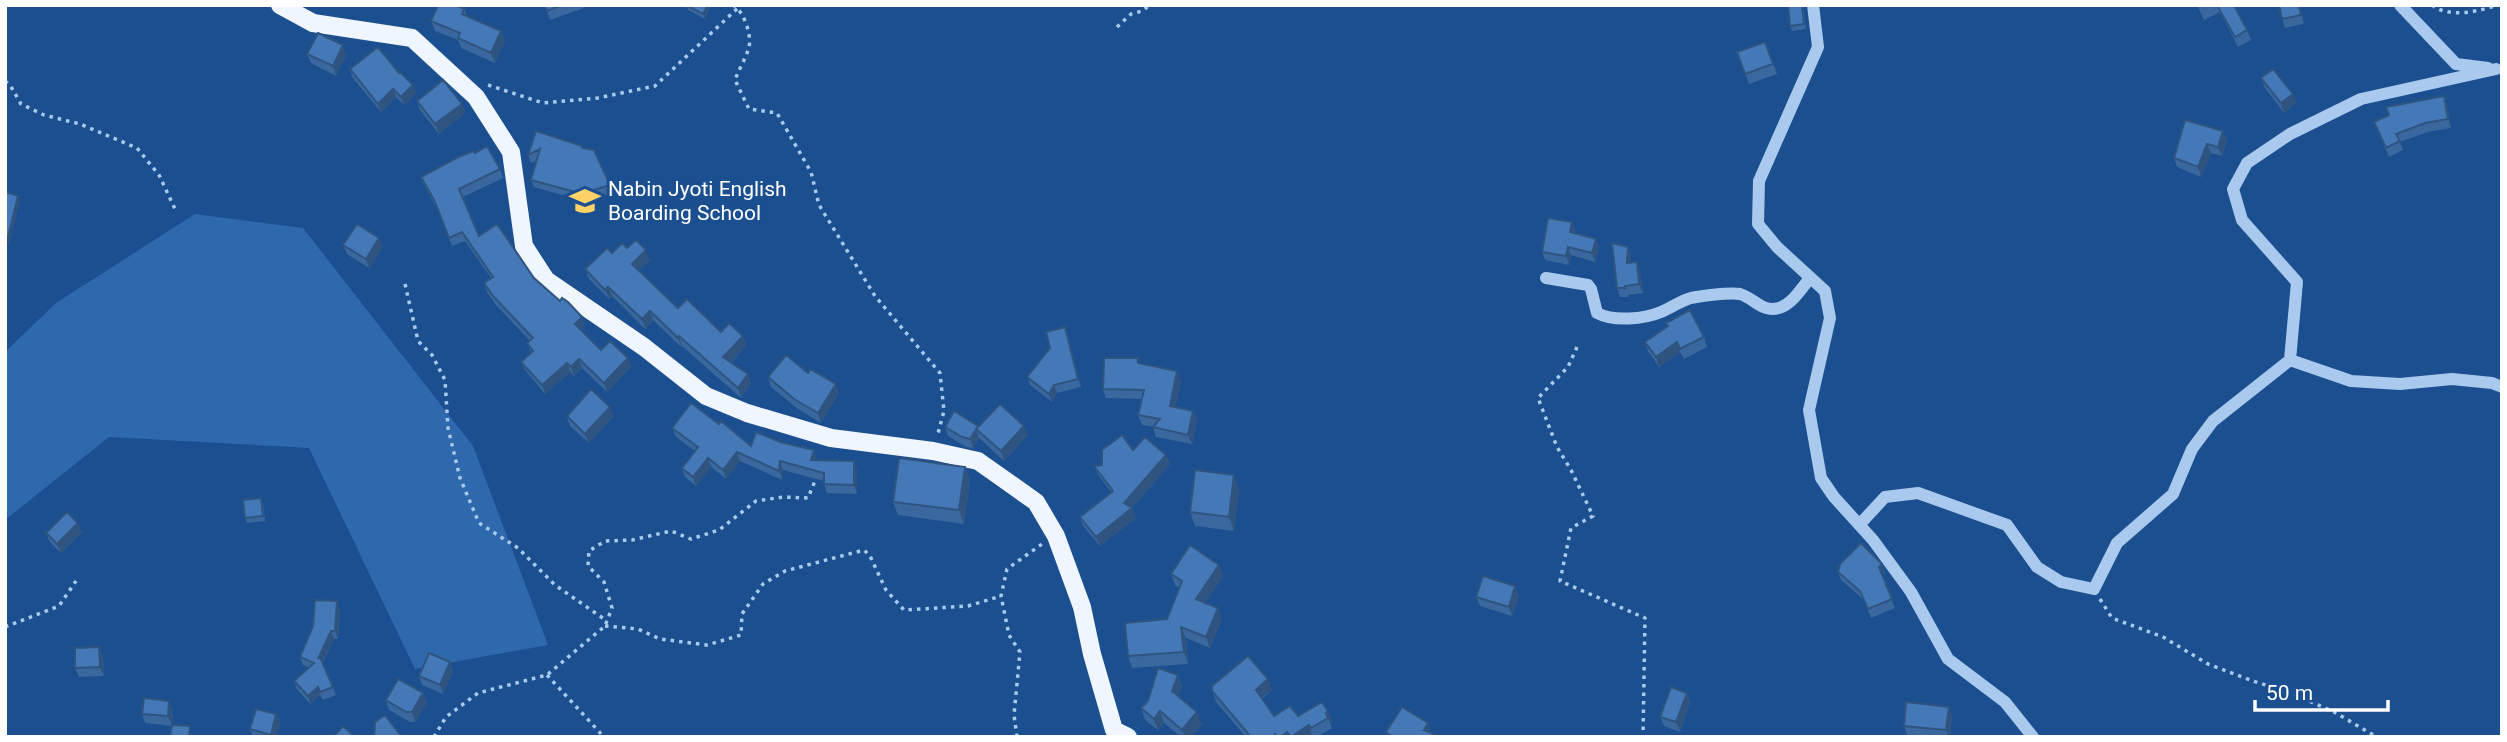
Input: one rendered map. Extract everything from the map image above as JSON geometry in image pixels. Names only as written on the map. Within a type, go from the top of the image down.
[{"type":"main road","points":[[280,5],[313,23],[412,38],[476,97],[511,152],[524,246],[546,280],[644,347],[706,396],[747,413],[831,438],[933,451],[978,461],[1036,502],[1056,536],[1082,607],[1092,654],[1114,730],[1128,737]]},
{"type":"street","points":[[305,5],[313,23]]},
{"type":"street","points":[[1813,5],[1818,47],[1759,181],[1758,225],[1777,247],[1825,291],[1830,318],[1809,410],[1821,478],[1834,497],[1860,524],[1911,592],[1948,659],[2005,702],[2033,737]]},
{"type":"street","points":[[2400,5],[2456,64],[2499,69]]},
{"type":"street","points":[[1860,524],[1885,497],[1918,493],[2007,526],[2037,567],[2061,582],[2094,589],[2117,543],[2173,494],[2192,449],[2213,421],[2290,360],[2297,282],[2242,220],[2233,190],[2247,163],[2290,134],[2361,99],[2499,69]]},
{"type":"street","points":[[1546,278],[1588,285],[1597,313],[1605,317],[1624,318],[1658,313],[1690,298],[1735,294],[1742,295],[1760,307],[1778,309],[1788,303],[1811,278]]},
{"type":"street","points":[[2290,360],[2351,381],[2400,384],[2452,379],[2492,383],[2502,387]]},
{"type":"path","points":[[733,5],[740,7]]},
{"type":"path","points":[[1117,27],[1130,14],[1142,11],[1150,5]]},
{"type":"path","points":[[2432,5],[2437,9],[2469,13],[2498,5]]},
{"type":"path","points":[[476,97],[483,83],[543,103],[598,98],[655,86],[740,7]]},
{"type":"path","points":[[740,7],[750,44],[734,80],[749,109],[777,113],[811,172],[819,205],[875,296],[940,373],[944,411],[933,451]]},
{"type":"path","points":[[5,81],[22,104],[44,115],[80,124],[137,148],[159,175],[175,209]]},
{"type":"path","points":[[405,284],[418,341],[432,355],[446,380],[448,428],[460,478],[479,523],[518,548],[555,585],[606,624],[638,629],[660,639],[707,645],[741,635],[742,614],[762,584],[785,571],[864,550],[870,556],[886,590],[904,610],[968,606],[1001,596]]},
{"type":"path","points":[[1577,347],[1568,368],[1538,398],[1558,447],[1593,516],[1571,528],[1560,581],[1645,618],[1643,737]]},
{"type":"path","points":[[434,737],[446,717],[478,693],[547,676],[606,624],[612,608],[604,582],[588,566],[589,551],[606,541],[632,540],[671,531],[691,538],[719,530],[756,501],[783,497],[808,498],[817,474]]},
{"type":"path","points":[[1017,737],[1014,715],[1020,652],[1009,635],[1001,596],[1007,569],[1037,546],[1056,536]]},
{"type":"path","points":[[5,627],[59,606],[76,581]]},
{"type":"path","points":[[2094,589],[2112,618],[2162,637],[2208,664],[2291,692],[2334,712],[2377,737]]},
{"type":"path","points":[[547,676],[604,737]]},
{"type":"shaded area","points":[[195,214],[303,228],[473,446],[548,645],[415,669],[309,448],[109,437],[5,520],[5,352],[56,303]]},
{"type":"building","points":[[438,5],[456,5],[464,9],[462,14],[501,31],[491,53],[458,38],[460,33],[431,21]]},
{"type":"building","points":[[545,5],[562,5],[547,11]]},
{"type":"building","points":[[686,5],[708,5],[703,14]]},
{"type":"building","points":[[1788,5],[1802,5],[1804,24],[1790,26]]},
{"type":"building","points":[[2234,5],[2247,30],[2235,37],[2218,7]]},
{"type":"building","points":[[2279,5],[2299,5],[2301,15],[2282,19]]},
{"type":"building","points":[[318,33],[343,45],[333,66],[307,54]]},
{"type":"building","points":[[1765,42],[1773,64],[1745,74],[1737,52]]},
{"type":"building","points":[[378,47],[399,73],[413,85],[401,97],[393,89],[378,104],[350,69]]},
{"type":"building","points":[[2273,69],[2293,94],[2281,103],[2261,78]]},
{"type":"building","points":[[443,80],[462,104],[435,124],[417,101]]},
{"type":"building","points":[[2444,96],[2448,119],[2425,123],[2396,134],[2400,141],[2386,148],[2374,122],[2389,115],[2386,107]]},
{"type":"building","points":[[2185,120],[2223,131],[2218,147],[2207,144],[2198,167],[2174,158]]},
{"type":"building","points":[[536,131],[594,150],[610,185],[572,197],[572,191],[531,180],[540,149],[528,155]]},
{"type":"building","points":[[487,146],[500,169],[459,189],[479,236],[497,224],[534,278],[560,301],[562,298],[568,302],[582,317],[575,324],[601,350],[610,341],[628,358],[604,383],[579,359],[571,367],[567,363],[542,385],[521,362],[533,351],[527,343],[533,338],[484,283],[493,277],[462,232],[449,238],[435,202],[421,177],[458,157],[474,151],[475,153]]},
{"type":"building","points":[[5,192],[18,196],[7,241],[5,240]]},
{"type":"building","points":[[1548,218],[1572,222],[1570,232],[1596,239],[1592,253],[1568,247],[1566,256],[1542,252]]},
{"type":"building","points":[[357,224],[379,238],[366,259],[343,245]]},
{"type":"building","points":[[636,240],[646,250],[632,264],[678,308],[687,299],[721,332],[729,323],[743,336],[723,357],[748,374],[738,388],[650,311],[642,319],[608,287],[605,290],[585,269],[607,248],[612,253],[622,243],[627,248]]},
{"type":"building","points":[[1612,243],[1628,247],[1627,263],[1637,262],[1639,284],[1617,288]]},
{"type":"building","points":[[1690,310],[1704,337],[1680,349],[1677,342],[1656,357],[1645,342],[1668,326],[1666,323]]},
{"type":"building","points":[[1065,327],[1078,379],[1054,385],[1049,394],[1027,377],[1050,348],[1046,332]]},
{"type":"building","points":[[786,355],[808,373],[810,369],[836,384],[818,413],[794,399],[768,377]]},
{"type":"building","points":[[1104,358],[1138,358],[1138,363],[1177,371],[1170,406],[1193,411],[1188,435],[1153,427],[1160,419],[1138,415],[1144,390],[1103,389]]},
{"type":"building","points":[[591,389],[610,407],[585,434],[567,416]]},
{"type":"building","points":[[691,403],[719,424],[721,421],[751,446],[756,432],[780,442],[814,450],[811,460],[854,461],[854,485],[824,484],[824,473],[780,461],[779,471],[737,452],[723,470],[708,458],[693,477],[682,468],[698,447],[672,428]]},
{"type":"building","points":[[1000,404],[1024,426],[1001,451],[976,429]]},
{"type":"building","points":[[954,411],[978,426],[970,439],[945,427]]},
{"type":"building","points":[[1122,435],[1133,450],[1145,437],[1166,455],[1124,503],[1132,508],[1096,537],[1080,517],[1113,491],[1094,466],[1102,465],[1102,450]]},
{"type":"building","points":[[899,458],[965,467],[959,510],[893,502]]},
{"type":"building","points":[[1195,470],[1234,475],[1229,517],[1190,512]]},
{"type":"building","points":[[261,498],[263,516],[245,518],[243,500]]},
{"type":"building","points":[[67,512],[78,523],[57,544],[46,533]]},
{"type":"building","points":[[1861,543],[1882,564],[1879,567],[1892,599],[1868,609],[1860,591],[1838,572],[1840,564]]},
{"type":"building","points":[[1190,545],[1219,565],[1196,599],[1218,608],[1206,637],[1181,627],[1184,652],[1128,656],[1125,623],[1167,619],[1182,581],[1171,574]]},
{"type":"building","points":[[1483,576],[1515,586],[1509,607],[1476,597]]},
{"type":"building","points":[[315,600],[337,601],[335,631],[331,631],[318,659],[320,657],[333,687],[320,692],[318,687],[308,696],[294,681],[314,663],[300,657],[313,626]]},
{"type":"building","points":[[99,647],[100,667],[75,668],[75,648]]},
{"type":"building","points":[[429,653],[450,662],[440,685],[419,676]]},
{"type":"building","points":[[1248,656],[1268,679],[1256,690],[1274,716],[1290,706],[1298,716],[1322,702],[1328,711],[1328,718],[1311,728],[1309,725],[1291,737],[1287,732],[1281,737],[1275,734],[1273,737],[1251,737],[1212,691],[1212,686]]},
{"type":"building","points":[[1158,668],[1178,675],[1172,691],[1197,712],[1182,730],[1160,711],[1154,719],[1141,708],[1148,701]]},
{"type":"building","points":[[398,679],[423,693],[412,712],[406,712],[386,700]]},
{"type":"building","points":[[1671,687],[1687,693],[1676,722],[1660,717]]},
{"type":"building","points":[[144,698],[169,701],[168,716],[142,714]]},
{"type":"building","points":[[1906,702],[1949,707],[1946,730],[1904,726]]},
{"type":"building","points":[[1402,707],[1428,723],[1424,730],[1440,737],[1388,737],[1390,735],[1386,732]]},
{"type":"building","points":[[256,709],[276,714],[271,735],[250,729]]},
{"type":"building","points":[[385,715],[401,736],[374,737],[375,722]]},
{"type":"building","points":[[172,725],[190,726],[189,737],[170,737]]},
{"type":"building","points":[[343,726],[355,737],[333,737]]},
{"type":"place","name":"Nabin Jyoti English Boarding School","points":[[585,201]]}]
